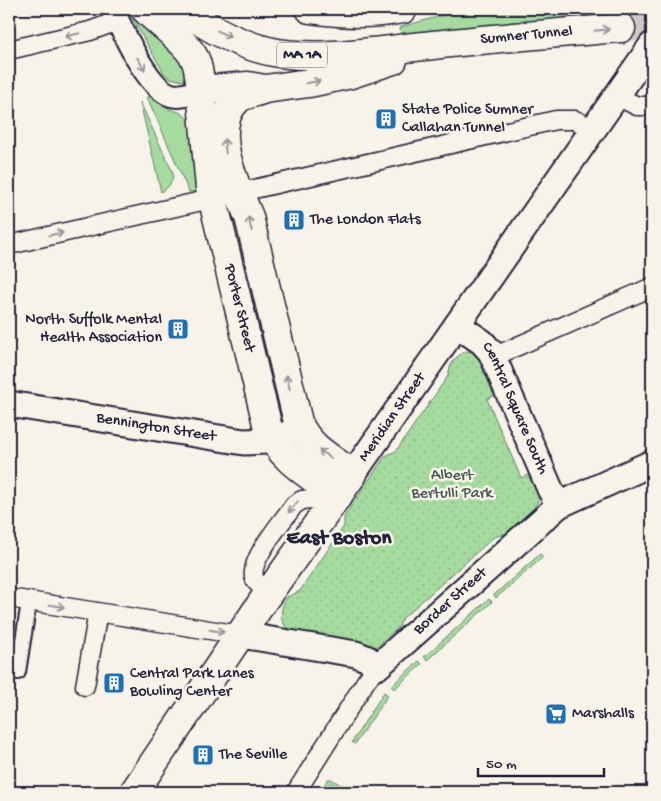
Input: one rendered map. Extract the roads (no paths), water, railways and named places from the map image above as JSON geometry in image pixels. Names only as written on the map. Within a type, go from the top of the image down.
[{"type":"main road","name":"Porter Street","points":[[145,9],[186,47],[192,55],[198,70],[201,90],[210,188],[226,196],[249,217],[295,414],[301,429],[346,485]]},
{"type":"main road","name":"MA 1A","points":[[182,9],[235,40],[277,52],[333,55],[432,45]]},
{"type":"main road","points":[[310,9],[361,14],[403,9]]},
{"type":"main road","name":"Sumner Tunnel","points":[[432,45],[621,28]]},
{"type":"main road","points":[[226,196],[224,136],[230,109],[237,100],[265,89],[344,76],[432,45]]},
{"type":"main road","name":"Meridian Street","points":[[134,792],[270,592],[652,45]]},
{"type":"main road","points":[[201,90],[248,86],[265,89]]},
{"type":"main road","name":"Porter Street","points":[[226,196],[266,421],[273,440],[288,458],[346,485]]},
{"type":"main road","name":"Central Square South","points":[[458,324],[486,345],[493,357],[550,489],[559,505]]},
{"type":"main road","name":"Bennington Street","points":[[9,404],[244,442],[273,440],[301,429]]},
{"type":"main road","name":"Border Street","points":[[377,667],[559,505],[652,463]]},
{"type":"main road","points":[[241,635],[356,654],[368,659],[377,667]]},
{"type":"street","points":[[9,50],[90,31],[115,15],[148,75],[158,88],[167,94],[177,96],[201,90]]},
{"type":"street","points":[[617,96],[637,106],[652,106]]},
{"type":"street","points":[[9,245],[556,120],[575,120],[594,129]]},
{"type":"street","points":[[493,357],[652,287]]},
{"type":"street","points":[[9,598],[241,635]]},
{"type":"street","points":[[18,672],[30,602]]},
{"type":"street","points":[[85,686],[98,612]]},
{"type":"street","name":"Border Street","points":[[296,792],[366,681],[377,667]]},
{"type":"tunnel","points":[[621,28],[652,25]]},
{"type":"place","name":"State Police Sumner Callahan Tunnel","points":[[386,119]]},
{"type":"place","name":"The London Flats","points":[[294,220]]},
{"type":"place","name":"North Suffolk Mental Health Association","points":[[178,329]]},
{"type":"place","name":"Central Park Lanes Bowling Center","points":[[114,683]]},
{"type":"place","name":"Marshalls","points":[[556,714]]},
{"type":"place","name":"The Seville","points":[[203,755]]},
{"type":"district","name":"East Boston","points":[[339,539]]},
{"type":"park label","name":"Albert Bertulli Park","points":[[452,485]]}]
